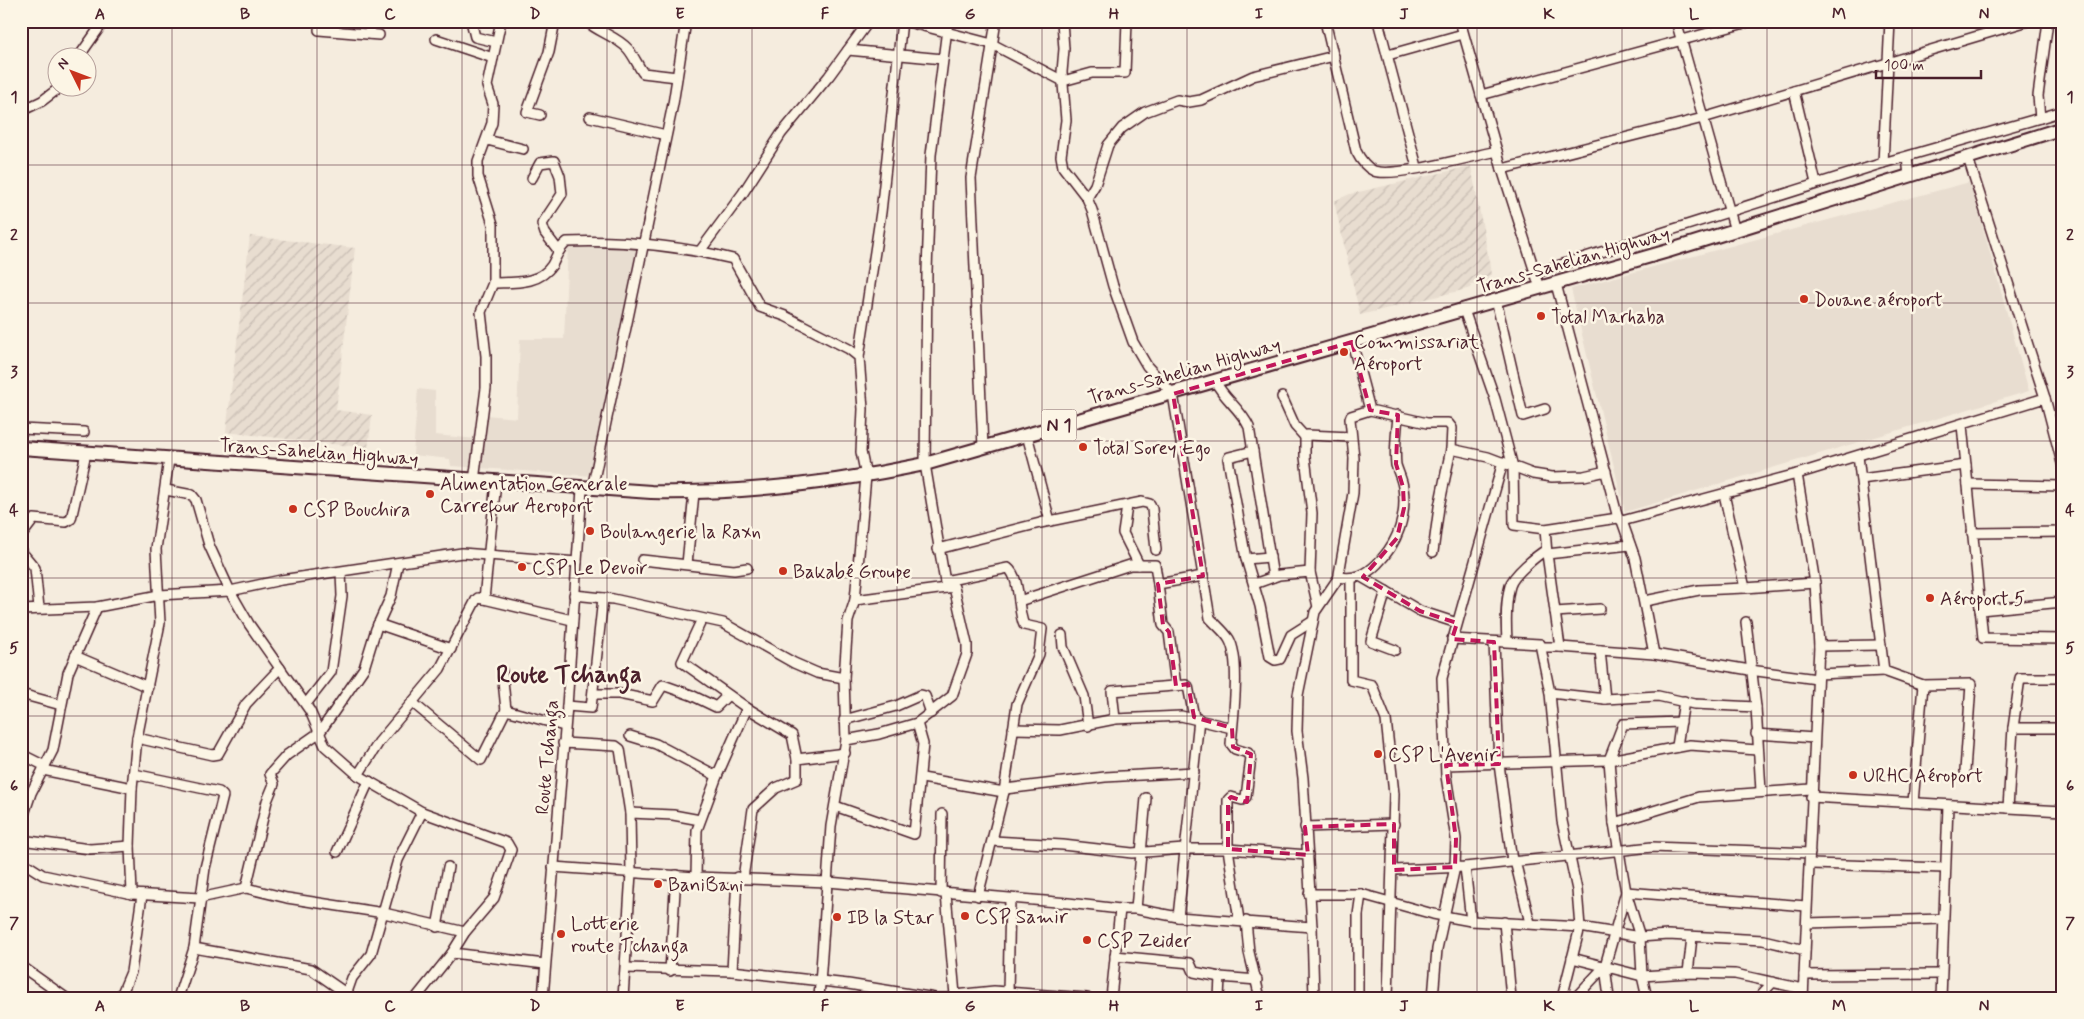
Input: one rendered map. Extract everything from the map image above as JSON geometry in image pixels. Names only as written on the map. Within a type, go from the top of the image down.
[{"type":"highway","name":"Trans-Sahelian Highway","points":[[21,448],[587,489],[694,493],[796,487],[925,464],[1138,401],[1173,394],[1735,231],[2063,128]]},
{"type":"street","points":[[85,48],[104,21]]},
{"type":"street","points":[[320,21],[319,30],[375,35],[372,21]]},
{"type":"street","points":[[471,21],[475,37],[496,42]]},
{"type":"street","points":[[474,481],[486,388],[486,356],[481,312],[493,283],[493,224],[478,176],[478,162],[494,109],[487,86],[500,21]]},
{"type":"street","points":[[540,115],[527,112],[549,52],[555,21]]},
{"type":"street","points":[[586,21],[597,31],[610,36],[627,48],[643,73],[677,77]]},
{"type":"street","name":"Route Tchanga","points":[[543,998],[567,706],[574,595],[587,489],[643,245],[666,135],[686,21]]},
{"type":"street","points":[[700,251],[742,193],[781,134],[829,76],[869,21]]},
{"type":"street","points":[[819,998],[831,826],[846,740],[844,678],[848,621],[855,600],[866,476],[861,452],[862,400],[859,357],[881,212],[897,54],[903,21],[992,44],[1063,81],[1092,73],[1124,73],[1127,21]]},
{"type":"street","points":[[945,584],[925,464],[931,156],[948,21]]},
{"type":"street","points":[[983,447],[971,178],[996,21]]},
{"type":"street","points":[[1062,21],[1066,120],[1061,156],[1063,167],[1087,198],[1113,286],[1133,342],[1147,366],[1173,394],[1201,552],[1210,618],[1230,640],[1235,698],[1231,744],[1248,753],[1251,758],[1246,798],[1242,800],[1231,797],[1228,800],[1228,849],[1260,998]]},
{"type":"street","points":[[1325,21],[1360,159],[1366,166],[1381,172],[1418,168],[1497,151]]},
{"type":"street","points":[[1378,21],[1418,168]]},
{"type":"street","points":[[1460,21],[1502,170],[1540,288]]},
{"type":"street","points":[[1676,21],[1735,231]]},
{"type":"street","points":[[1884,163],[1890,21]]},
{"type":"street","points":[[1502,170],[1703,118],[2028,21]]},
{"type":"street","points":[[2040,118],[2038,96],[2048,21]]},
{"type":"street","points":[[1481,95],[1749,22]]},
{"type":"street","points":[[1388,55],[1464,34]]},
{"type":"street","points":[[436,39],[493,58]]},
{"type":"street","points":[[848,50],[943,59]]},
{"type":"street","points":[[1087,198],[1095,185],[1108,145],[1122,128],[1144,112],[1177,100],[1189,102],[1201,100],[1253,76],[1334,56]]},
{"type":"street","points":[[1794,91],[1816,183]]},
{"type":"street","points":[[21,111],[48,96]]},
{"type":"street","points":[[1535,273],[1816,183],[2063,111]]},
{"type":"street","points":[[590,117],[666,135]]},
{"type":"street","points":[[486,140],[523,149]]},
{"type":"street","points":[[1907,157],[1909,176]]},
{"type":"street","points":[[1968,158],[2045,398],[2063,467]]},
{"type":"street","points":[[532,178],[540,163],[554,161],[560,176],[562,194],[542,224],[545,233],[558,250]]},
{"type":"street","points":[[493,283],[534,280],[550,267],[558,250],[567,242],[643,245],[700,251],[732,259],[760,307],[785,316],[849,349],[859,357]]},
{"type":"street","points":[[1556,284],[1606,472],[1620,520],[1630,545],[1654,654]]},
{"type":"street","points":[[1496,300],[1523,416],[1545,409]]},
{"type":"street","points":[[1464,310],[1495,400],[1513,467],[1514,525],[1545,529],[1620,520],[1797,474],[2045,398]]},
{"type":"street","points":[[1352,342],[1370,410]]},
{"type":"street","points":[[1215,381],[1224,397],[1244,417],[1253,451],[1273,577]]},
{"type":"street","points":[[1282,397],[1295,426],[1305,437],[1305,457],[1312,514],[1310,572],[1318,607]]},
{"type":"street","points":[[1314,998],[1304,778],[1296,713],[1313,621],[1318,607],[1339,577],[1353,493],[1354,458],[1350,417],[1370,410],[1416,420],[1448,424],[1452,428],[1451,449],[1439,507],[1433,552]]},
{"type":"street","points":[[1339,577],[1350,579],[1369,572],[1385,556],[1401,528],[1404,508],[1403,487],[1396,464],[1398,415]]},
{"type":"street","points":[[1962,425],[1982,638],[2063,639]]},
{"type":"street","points":[[21,429],[84,432]]},
{"type":"street","points":[[1027,435],[1050,521]]},
{"type":"street","points":[[1305,437],[1307,435],[1351,437]]},
{"type":"street","points":[[1451,449],[1552,477],[1584,476],[1606,472]]},
{"type":"street","points":[[1253,451],[1228,459],[1246,559],[1254,584],[1267,647],[1272,659],[1280,658],[1287,640],[1296,630],[1313,621]]},
{"type":"street","points":[[21,536],[34,519],[69,521],[86,453]]},
{"type":"street","points":[[1858,456],[1884,671]]},
{"type":"street","points":[[120,998],[131,972],[137,895],[130,846],[132,788],[137,738],[160,623],[156,549],[169,459]]},
{"type":"street","points":[[1434,998],[1443,916],[1455,867],[1456,839],[1446,776],[1442,678],[1503,462]]},
{"type":"street","points":[[1861,479],[1966,465]]},
{"type":"street","points":[[1572,958],[1642,976],[1688,973],[1735,974],[1774,982],[1803,993],[1807,924],[1806,906],[1811,864],[1811,793],[1819,646],[1815,583],[1797,474]]},
{"type":"street","points":[[484,599],[496,482]]},
{"type":"street","points":[[1968,484],[2063,486]]},
{"type":"street","points":[[166,490],[192,495],[196,500],[208,545],[230,591],[249,624],[306,704],[329,752],[358,775],[422,812],[511,846],[498,892],[465,932],[452,953],[416,998]]},
{"type":"street","points":[[687,564],[694,493]]},
{"type":"street","points":[[1724,494],[1746,588]]},
{"type":"street","points":[[938,549],[1050,521],[1142,502],[1150,504],[1156,550]]},
{"type":"street","points":[[1127,506],[1124,533],[1139,565]]},
{"type":"street","points":[[1545,529],[1546,552],[1560,647]]},
{"type":"street","points":[[1972,533],[2063,532]]},
{"type":"street","points":[[1507,641],[1506,623],[1510,584],[1534,558],[1546,552],[1630,545]]},
{"type":"street","points":[[21,551],[36,568],[39,608]]},
{"type":"street","points":[[21,610],[97,607],[159,594],[230,591],[282,580],[462,553],[577,562]]},
{"type":"street","points":[[1246,559],[1270,557]]},
{"type":"street","points":[[642,560],[734,570],[747,568]]},
{"type":"street","points":[[246,888],[267,801],[274,784],[270,774],[287,755],[320,732],[364,668],[378,624],[391,596],[398,563]]},
{"type":"street","points":[[1019,601],[1123,567],[1139,565],[1157,566],[1163,625],[1169,632],[1176,686]]},
{"type":"street","points":[[855,600],[945,584],[1005,567],[1011,571],[1024,626],[1042,630],[1035,663],[1016,704],[1004,790],[978,896]]},
{"type":"street","points":[[306,704],[331,672],[342,596],[342,572]]},
{"type":"street","points":[[1254,584],[1273,577],[1310,572]]},
{"type":"street","points":[[1158,584],[1203,576]]},
{"type":"street","points":[[1360,576],[1420,611],[1457,624]]},
{"type":"street","points":[[1350,579],[1351,680],[1373,686],[1386,720],[1394,794],[1394,870],[1388,998]]},
{"type":"street","points":[[1644,602],[1699,590],[1815,583]]},
{"type":"street","points":[[846,740],[879,734],[917,723],[952,696],[967,654],[967,644],[954,587],[945,584]]},
{"type":"street","points":[[1386,591],[1372,641],[1395,650]]},
{"type":"street","points":[[574,595],[602,598],[723,623],[737,629],[794,663],[817,673],[844,678]]},
{"type":"street","points":[[358,775],[379,742],[440,669],[478,598],[572,620]]},
{"type":"street","points":[[567,706],[590,709],[602,598]]},
{"type":"street","points":[[1980,610],[2063,602]]},
{"type":"street","points":[[21,823],[31,794],[57,739],[61,705],[68,673],[97,607]]},
{"type":"street","points":[[1555,612],[1600,609]]},
{"type":"street","points":[[702,619],[682,662],[747,708],[792,735],[797,759],[796,779],[776,788],[753,809],[740,878],[732,971]]},
{"type":"street","points":[[1746,622],[1750,670],[1756,707],[1756,734],[1761,791]]},
{"type":"street","points":[[378,624],[451,650]]},
{"type":"street","points":[[1062,635],[1064,647],[1084,696],[1088,726]]},
{"type":"street","points":[[1452,640],[1540,644],[1550,692],[1562,821],[1577,890],[1580,927],[1562,998]]},
{"type":"street","points":[[1494,642],[1499,764],[1514,861],[1530,923]]},
{"type":"street","points":[[1819,646],[1881,645]]},
{"type":"street","points":[[1541,648],[1560,647],[1654,654],[1750,670],[1817,676],[1884,671],[1923,685],[1971,684],[1965,771]]},
{"type":"street","points":[[1600,650],[1605,699]]},
{"type":"street","points":[[75,656],[148,687]]},
{"type":"street","points":[[137,738],[212,755],[218,754],[246,704],[280,668]]},
{"type":"street","points":[[413,703],[481,760],[506,710],[502,671]]},
{"type":"street","points":[[2008,808],[2013,728],[2020,678],[2063,678]]},
{"type":"street","points":[[593,694],[619,694],[653,701],[663,685],[716,707],[728,695]]},
{"type":"street","points":[[1913,803],[1923,685]]},
{"type":"street","points":[[1115,719],[1112,691],[1188,686],[1196,718],[1194,772],[1184,848],[1178,917]]},
{"type":"street","points":[[1550,692],[1605,699],[1658,696],[1694,704],[1756,707]]},
{"type":"street","points":[[21,694],[61,705]]},
{"type":"street","points":[[844,720],[896,706],[921,695],[925,696],[931,713]]},
{"type":"street","points":[[1677,746],[1684,701]]},
{"type":"street","points":[[696,877],[697,832],[700,820],[747,708]]},
{"type":"street","points":[[506,710],[564,726]]},
{"type":"street","points":[[1013,729],[1060,730],[1088,726],[1115,719],[1196,718],[1232,728]]},
{"type":"street","points":[[1647,998],[1642,976],[1640,938],[1626,892],[1618,851],[1609,760],[1623,724],[1681,722]]},
{"type":"street","points":[[835,806],[914,834],[922,778],[923,744],[917,723]]},
{"type":"street","points":[[2013,728],[2063,728]]},
{"type":"street","points":[[1756,734],[1814,738]]},
{"type":"street","points":[[630,736],[656,744],[717,776]]},
{"type":"street","points":[[563,743],[619,748],[630,812],[631,873],[623,998]]},
{"type":"street","points":[[1446,765],[1609,760],[1677,746],[1758,750]]},
{"type":"street","points":[[797,759],[845,753]]},
{"type":"street","points":[[21,754],[44,768],[132,788]]},
{"type":"street","points":[[922,778],[1004,790],[1105,777],[1194,772]]},
{"type":"street","points":[[134,774],[222,794],[200,898],[194,948],[178,998]]},
{"type":"street","points":[[337,852],[369,781]]},
{"type":"street","points":[[1614,823],[1699,797],[1761,791],[2063,812]]},
{"type":"street","points":[[1136,909],[1143,852],[1146,798]]},
{"type":"street","points":[[1941,998],[1940,974],[1948,805]]},
{"type":"street","points":[[194,948],[311,969],[346,996],[355,973],[371,954],[398,860],[422,812]]},
{"type":"street","points":[[630,812],[673,815],[700,820]]},
{"type":"street","points":[[942,814],[944,894],[951,997]]},
{"type":"street","points":[[1305,827],[1394,824]]},
{"type":"street","points":[[21,840],[90,849],[130,846]]},
{"type":"street","points":[[993,841],[1143,852],[1184,848],[1308,855]]},
{"type":"street","points":[[1394,870],[1455,867],[1652,847],[1810,853]]},
{"type":"street","points":[[21,861],[43,875],[137,895],[200,898],[246,888],[287,898],[384,913],[437,927],[465,932]]},
{"type":"street","points":[[1811,864],[1945,868]]},
{"type":"street","points":[[1466,866],[1470,920]]},
{"type":"street","points":[[437,927],[448,867]]},
{"type":"street","points":[[553,867],[696,877],[828,882],[944,894],[1136,909],[1178,917],[1312,927]]},
{"type":"street","points":[[670,971],[676,875]]},
{"type":"street","points":[[1626,892],[1806,906]]},
{"type":"street","points":[[1609,998],[1605,966],[1626,892]]},
{"type":"street","points":[[1309,894],[1361,894],[1443,916],[1470,920],[1580,927],[1640,938],[1668,935],[1692,938],[1763,940],[1805,950]]},
{"type":"street","points":[[1358,998],[1358,916],[1361,894]]},
{"type":"street","points":[[1008,992],[1010,898]]},
{"type":"street","points":[[1111,998],[1120,909]]},
{"type":"street","points":[[1807,924],[1943,919]]},
{"type":"street","points":[[1504,922],[1511,998]]},
{"type":"street","points":[[1688,973],[1692,938]]},
{"type":"street","points":[[452,953],[545,964]]},
{"type":"street","points":[[1115,956],[1190,963],[1194,972],[1220,977],[1257,980]]},
{"type":"street","points":[[21,966],[66,998]]},
{"type":"street","points":[[1575,998],[1605,966]]},
{"type":"street","points":[[626,968],[670,971],[732,971],[820,981],[936,998],[1008,992],[1087,998]]},
{"type":"street","points":[[1804,975],[1940,974]]},
{"type":"street","points":[[1219,998],[1220,977]]},
{"type":"street","points":[[1758,998],[1774,982]]},
{"type":"highlighted area","points":[[1352,342],[1370,410],[1398,415],[1396,464],[1403,487],[1404,508],[1397,538],[1363,577],[1420,611],[1457,623],[1452,639],[1494,642],[1499,764],[1446,765],[1456,839],[1455,867],[1394,870],[1394,824],[1305,827],[1308,855],[1228,849],[1228,800],[1231,797],[1247,802],[1251,754],[1233,747],[1232,728],[1194,717],[1188,684],[1176,686],[1169,632],[1163,625],[1158,584],[1203,576],[1173,394]]},
{"type":"shaded area","points":[[1471,166],[1489,260],[1491,275],[1487,276],[1488,281],[1471,285],[1471,288],[1360,315],[1334,201],[1350,194]]},
{"type":"shaded area","points":[[1970,182],[2029,391],[1625,512],[1571,289]]},
{"type":"shaded area","points":[[250,236],[355,248],[336,410],[372,415],[368,448],[226,432]]},
{"type":"shaded area","points":[[568,244],[639,247],[593,476],[451,466],[450,459],[413,455],[418,389],[435,391],[435,435],[477,439],[486,415],[517,418],[520,339],[564,339]]},
{"type":"place","name":"Douane aéroport","points":[[1804,299]]},
{"type":"place","name":"Total Marhaba","points":[[1541,316]]},
{"type":"place","name":"Commissariat Aéroport","points":[[1344,352]]},
{"type":"place","name":"Total Sorey Ego","points":[[1083,447]]},
{"type":"place","name":"Alimentation Generale Carrefour Aeroport","points":[[430,494]]},
{"type":"place","name":"CSP Bouchira","points":[[293,509]]},
{"type":"place","name":"Boulangerie la Raxn","points":[[590,531]]},
{"type":"place","name":"CSP Le Devoir","points":[[522,567]]},
{"type":"place","name":"Bakabé Groupe","points":[[783,571]]},
{"type":"place","name":"Aéroport 5","points":[[1930,598]]},
{"type":"place","name":"CSP L'Avenir","points":[[1378,754]]},
{"type":"place","name":"URHC Aéroport","points":[[1853,775]]},
{"type":"place","name":"BaniBani","points":[[658,884]]},
{"type":"place","name":"CSP Samir","points":[[965,916]]},
{"type":"place","name":"IB la Star","points":[[837,917]]},
{"type":"place","name":"Lotterie route Tchanga","points":[[561,934]]},
{"type":"place","name":"CSP Zeider","points":[[1087,940]]},
{"type":"district","name":"Route Tchanga","points":[[569,674]]}]
